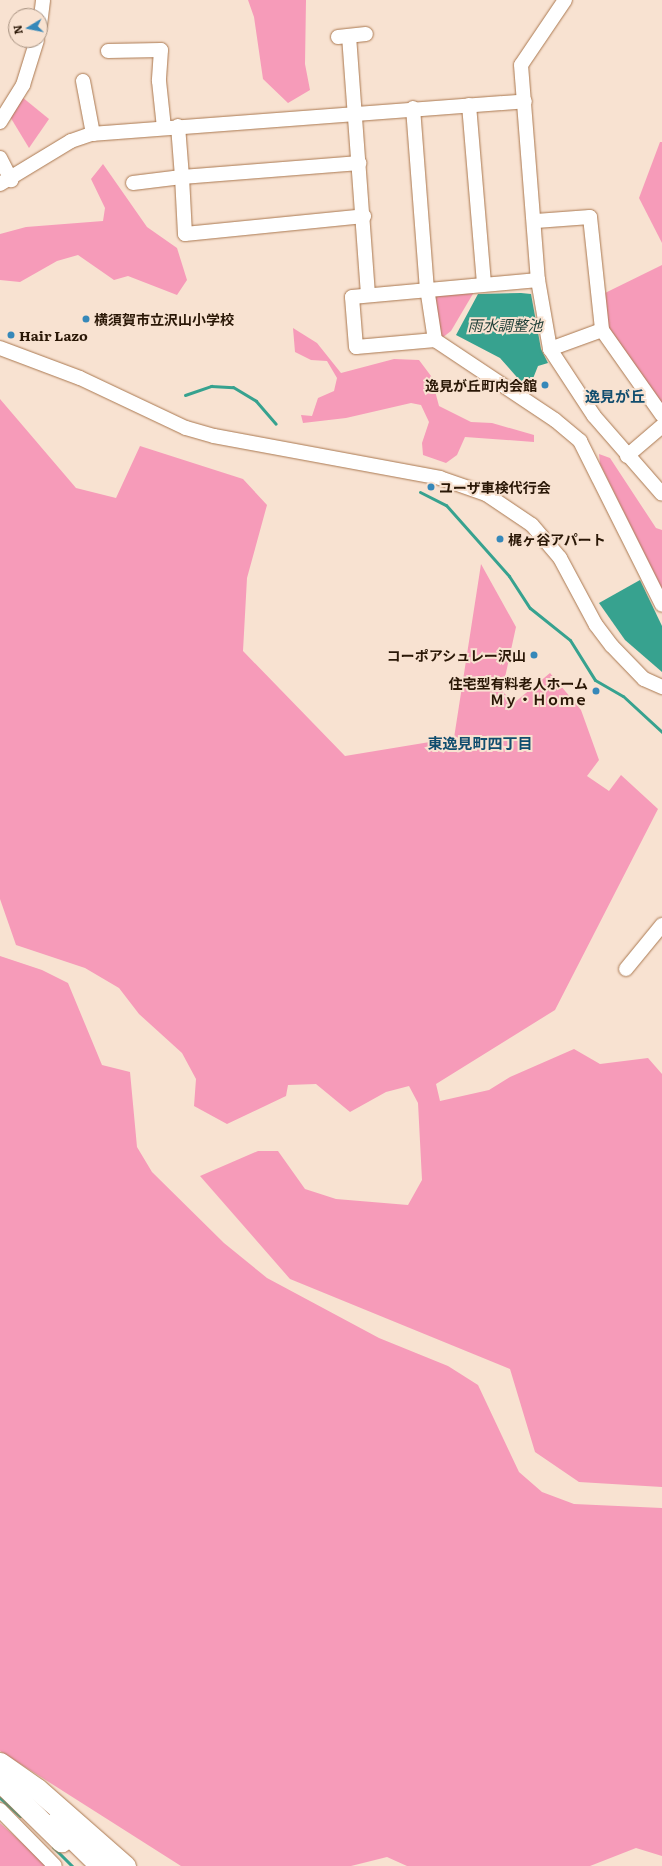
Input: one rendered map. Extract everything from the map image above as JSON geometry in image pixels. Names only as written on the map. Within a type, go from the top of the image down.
[{"type":"highway","points":[[3,1773],[85,1866]]},
{"type":"highway","points":[[3,1773],[101,1866]]},
{"type":"highway","points":[[3,1773],[109,1866]]},
{"type":"highway","points":[[3,1773],[125,1866]]},
{"type":"street","points":[[564,0],[521,64],[536,221],[538,280],[550,349],[594,416],[627,456],[662,494]]},
{"type":"street","points":[[366,34],[343,36],[355,112],[360,163],[368,294]]},
{"type":"street","points":[[0,122],[23,86],[35,48]]},
{"type":"street","points":[[108,51],[161,50],[159,81],[182,177],[185,234],[364,216]]},
{"type":"street","points":[[83,81],[93,134]]},
{"type":"street","points":[[0,158],[5,182],[71,141],[93,134],[355,112],[525,101]]},
{"type":"street","points":[[469,105],[484,284]]},
{"type":"street","points":[[413,108],[427,288],[435,340]]},
{"type":"street","points":[[133,183],[182,177],[360,163]]},
{"type":"street","points":[[536,221],[590,218],[602,330],[662,415]]},
{"type":"street","points":[[538,280],[427,288],[352,297],[356,347],[435,340],[555,420],[580,441],[662,605]]},
{"type":"street","points":[[550,349],[602,330]]},
{"type":"street","points":[[0,348],[80,378],[186,428],[214,436],[440,478],[486,494],[532,525],[560,558],[596,625],[612,646],[644,679],[662,687]]},
{"type":"street","points":[[627,456],[662,426]]},
{"type":"street","points":[[626,969],[662,925]]},
{"type":"street","points":[[0,1810],[55,1866]]},
{"type":"shaded area","points":[[248,0],[306,0],[305,64],[310,90],[288,103],[263,79],[254,17]]},
{"type":"shaded area","points":[[22,97],[49,119],[29,148],[9,115]]},
{"type":"shaded area","points":[[660,142],[662,142],[662,243],[639,198]]},
{"type":"shaded area","points":[[103,164],[147,227],[177,248],[187,280],[177,295],[128,276],[114,280],[78,255],[57,261],[20,282],[0,280],[0,234],[26,227],[103,221],[105,208],[91,179]]},
{"type":"shaded area","points":[[662,265],[662,408],[606,328],[605,293]]},
{"type":"shaded area","points":[[474,292],[451,331],[442,338],[432,293]]},
{"type":"shaded area","points":[[293,328],[317,343],[341,373],[394,359],[419,360],[431,376],[439,406],[471,422],[492,423],[534,435],[534,442],[465,437],[457,455],[446,463],[423,455],[422,443],[429,422],[421,405],[411,403],[346,418],[303,423],[301,415],[312,416],[318,398],[334,391],[337,378],[327,361],[311,360],[295,352]]},
{"type":"shaded area","points":[[0,399],[76,488],[116,498],[140,446],[243,479],[267,505],[247,578],[243,651],[345,756],[454,738],[481,564],[516,627],[502,691],[514,703],[550,673],[581,710],[599,760],[587,776],[609,791],[621,775],[658,809],[555,1010],[436,1084],[440,1101],[489,1090],[510,1077],[574,1049],[600,1064],[648,1058],[662,1074],[662,1487],[579,1482],[535,1452],[510,1369],[290,1279],[200,1176],[258,1151],[278,1151],[305,1189],[336,1199],[408,1205],[422,1180],[418,1103],[409,1086],[386,1092],[350,1112],[316,1084],[288,1085],[286,1096],[227,1124],[194,1106],[196,1079],[182,1053],[139,1014],[119,988],[85,968],[16,945],[0,899]]},
{"type":"shaded area","points":[[599,454],[610,458],[656,528],[662,530],[662,589],[600,464]]},
{"type":"shaded area","points":[[0,956],[42,970],[68,983],[102,1065],[130,1072],[137,1147],[152,1172],[224,1243],[267,1278],[379,1338],[448,1366],[478,1385],[519,1472],[542,1492],[574,1504],[662,1508],[662,1856],[636,1848],[590,1866],[407,1866],[387,1857],[351,1866],[181,1866],[0,1751]]},
{"type":"shaded area","points":[[0,1823],[48,1866],[0,1866]]},
{"type":"water","name":"雨水調整池","points":[[478,294],[531,294],[541,349],[548,363],[538,366],[530,386],[522,383],[500,358],[456,335]]},
{"type":"water","points":[[640,580],[662,626],[662,672],[625,640],[599,603]]},
{"type":"waterway","points":[[185,395],[211,386],[233,387],[256,401],[276,424]]},
{"type":"waterway","points":[[420,492],[446,505],[509,576],[530,608],[570,640],[595,680],[623,696],[662,732]]},
{"type":"waterway","points":[[0,1798],[20,1816]]},
{"type":"waterway","points":[[53,1847],[72,1866]]},
{"type":"place","name":"横須賀市立沢山小学校","points":[[86,319]]},
{"type":"place","name":"Hair Lazo","points":[[11,335]]},
{"type":"place","name":"逸見が丘町内会館","points":[[545,385]]},
{"type":"place","name":"ユーザ車検代行会","points":[[431,487]]},
{"type":"place","name":"梶ヶ谷アパート","points":[[500,539]]},
{"type":"place","name":"コーポアシュレー沢山","points":[[534,655]]},
{"type":"place","name":"住宅型有料老人ホーム Ｍｙ・Ｈｏｍｅ","points":[[596,691]]},
{"type":"district","name":"逸見が丘","points":[[615,396]]},
{"type":"district","name":"東逸見町四丁目","points":[[480,743]]}]
